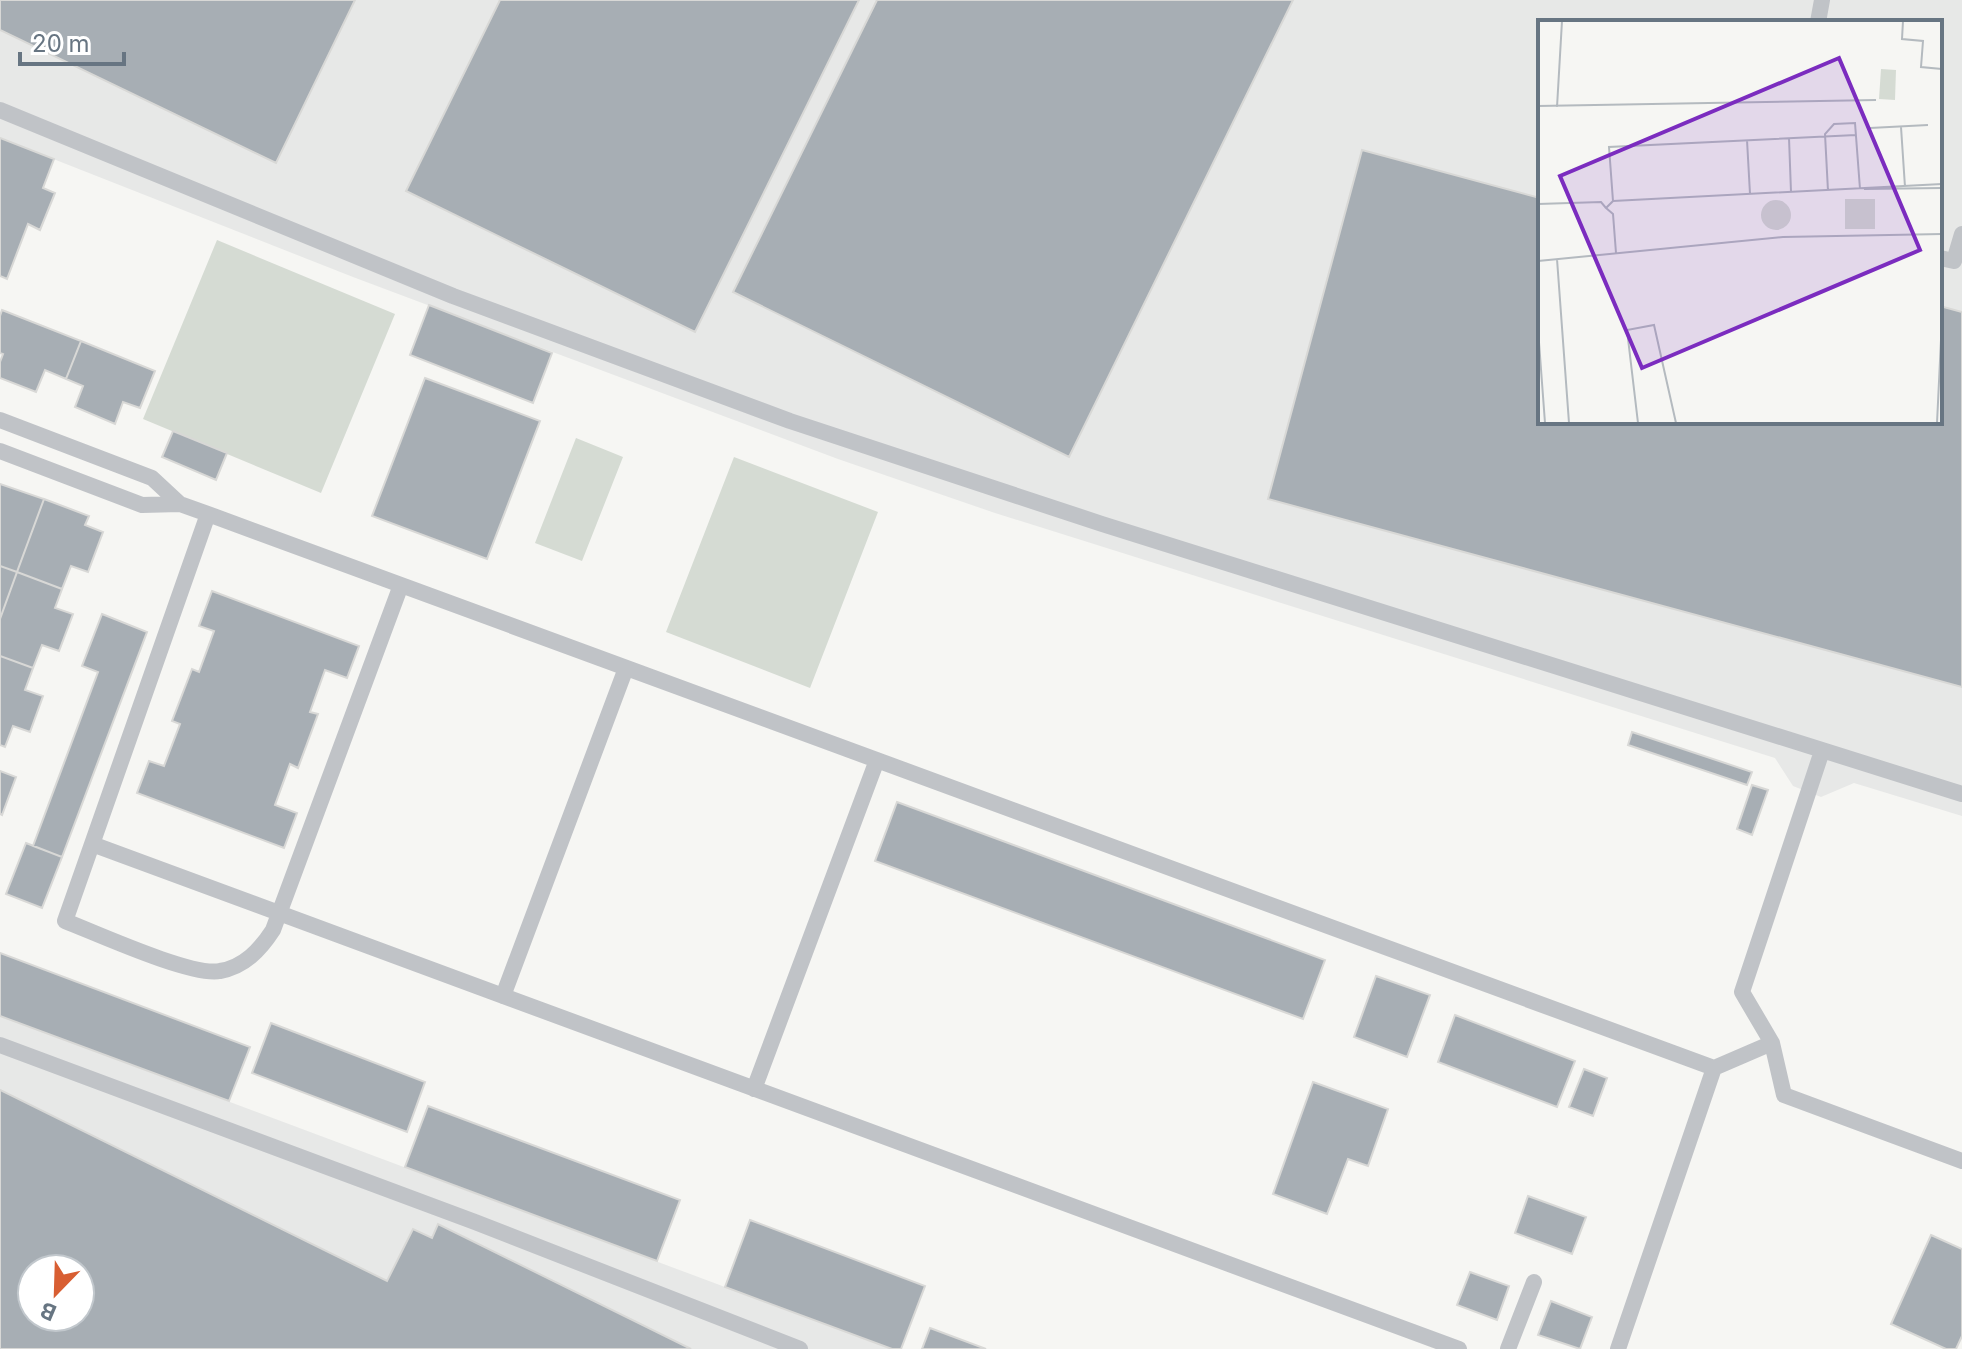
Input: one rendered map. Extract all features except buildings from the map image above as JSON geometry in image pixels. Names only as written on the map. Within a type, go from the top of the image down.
[{"type":"lane","points":[[1818,20],[1822,0]]},
{"type":"lane","points":[[0,110],[453,296],[790,421],[1102,524],[1962,794]]},
{"type":"lane","points":[[1942,258],[1954,261],[1962,234]]},
{"type":"lane","points":[[0,420],[152,478],[180,504]]},
{"type":"lane","points":[[0,451],[142,505],[180,504],[208,514],[1714,1068],[1772,1043]]},
{"type":"lane","points":[[208,514],[65,921],[193,970],[220,971],[251,957],[273,930],[401,585]]},
{"type":"lane","points":[[503,996],[626,668]]},
{"type":"lane","points":[[1822,751],[1742,992],[1772,1043],[1784,1095],[1962,1161]]},
{"type":"lane","points":[[754,1089],[877,760]]},
{"type":"lane","points":[[92,844],[1459,1349]]},
{"type":"lane","points":[[0,1045],[475,1222],[800,1349]]},
{"type":"lane","points":[[1618,1349],[1714,1068]]},
{"type":"lane","points":[[1508,1349],[1534,1282]]},
{"type":"shaded area","points":[[0,0],[1962,0],[1962,816],[1854,783],[1821,797],[1793,786],[1775,758],[995,513],[838,459],[353,277],[0,138]]},
{"type":"shaded area","points":[[217,240],[395,314],[321,493],[143,419]]},
{"type":"shaded area","points":[[576,438],[623,457],[582,561],[535,543]]},
{"type":"shaded area","points":[[734,457],[878,512],[810,688],[666,632]]},
{"type":"shaded area","points":[[0,1016],[892,1349],[0,1349]]}]
